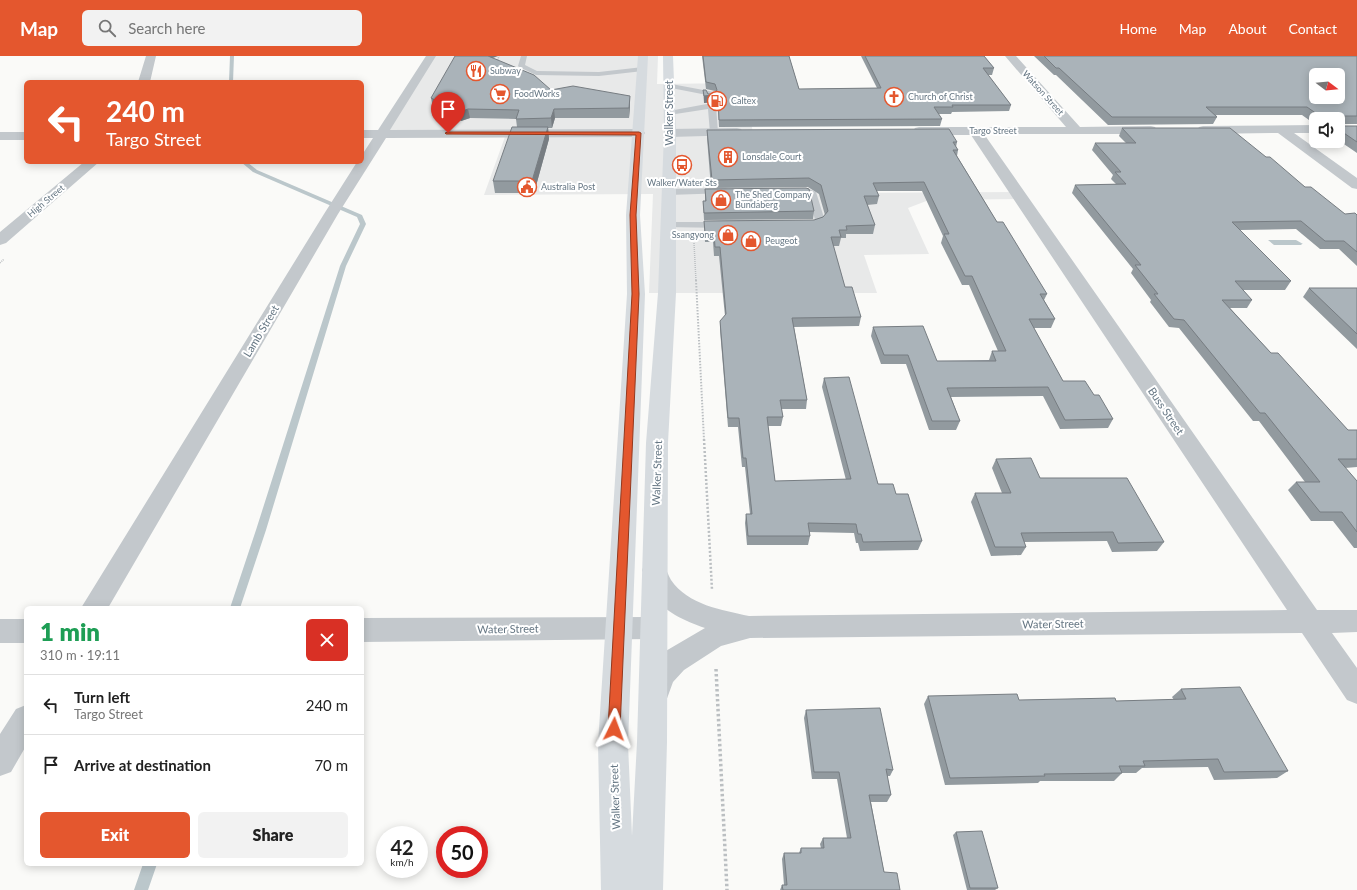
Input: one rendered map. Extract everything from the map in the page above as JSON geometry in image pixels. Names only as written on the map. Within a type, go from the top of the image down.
[{"type":"main road","name":"Walker Street","points":[[643,56],[638,76],[654,133],[668,192],[667,293],[657,443],[652,702],[646,890]]},
{"type":"main road","name":"Walker Street","points":[[618,890],[613,744],[636,294],[633,215],[636,192],[654,133],[669,113],[668,56]]},
{"type":"main road","points":[[656,99],[669,83]]},
{"type":"main road","points":[[636,192],[647,177]]},
{"type":"street","points":[[145,80],[151,56]]},
{"type":"street","name":"Lamb Street","points":[[364,163],[431,56]]},
{"type":"street","name":"Watson Street","points":[[1010,56],[1077,131]]},
{"type":"street","points":[[1188,130],[1309,129]]},
{"type":"street","name":"Targo Street","points":[[908,131],[1161,130]]},
{"type":"street","points":[[1282,130],[1357,185]]},
{"type":"street","name":"Buss Street","points":[[975,131],[1357,691]]},
{"type":"street","points":[[364,134],[752,132]]},
{"type":"street","points":[[0,136],[24,136]]},
{"type":"street","name":"High Street","points":[[0,240],[90,164]]},
{"type":"street","name":"Lamb Street","points":[[95,606],[364,164]]},
{"type":"street","name":"Water Street","points":[[654,570],[662,586],[673,600],[689,610],[714,621],[749,627],[1357,621]]},
{"type":"street","name":"Water Street","points":[[652,702],[662,675],[674,661],[715,636],[749,627]]},
{"type":"street","name":"Water Street","points":[[364,630],[653,628]]},
{"type":"street","points":[[0,631],[24,631]]},
{"type":"street","points":[[0,761],[24,722]]},
{"type":"lane","points":[[524,56],[521,66],[536,73],[638,76]]},
{"type":"lane","points":[[599,74],[638,76]]},
{"type":"lane","points":[[669,83],[711,94],[714,132]]},
{"type":"lane","points":[[669,113],[712,103]]},
{"type":"lane","points":[[668,192],[737,191]]},
{"type":"lane","points":[[782,191],[807,191],[813,194],[820,222],[816,224],[798,224]]},
{"type":"lane","points":[[668,225],[730,225]]},
{"type":"path","points":[[694,225],[712,590]]},
{"type":"path","points":[[716,667],[727,890]]},
{"type":"shaded area","points":[[429,56],[658,56],[657,84],[744,83],[753,133],[843,193],[1015,192],[1020,199],[929,200],[908,208],[929,254],[864,255],[877,293],[649,293],[653,194],[484,195],[506,134],[381,134]]},
{"type":"shaded area","points":[[1268,240],[1296,240],[1303,244],[1274,245]]},
{"type":"building","points":[[455,56],[488,56],[534,75],[551,90],[573,86],[630,96],[629,108],[554,109],[551,118],[516,119],[519,110],[468,109],[459,112],[431,98]]},
{"type":"building","points":[[703,56],[789,56],[799,89],[881,88],[865,56],[984,56],[994,68],[983,68],[1011,105],[952,105],[953,107],[934,107],[942,119],[719,120],[718,98],[712,95],[704,96],[703,90],[706,90],[708,94],[714,94],[717,90],[715,84],[706,82]]},
{"type":"building","points":[[1044,56],[1357,56],[1357,116],[1345,116],[1345,112],[1314,112],[1307,107],[1206,107],[1217,117],[1112,117],[1059,68],[1056,68]]},
{"type":"building","points":[[1345,126],[1357,126],[1357,142],[1345,134]]},
{"type":"building","points":[[512,127],[548,127],[532,181],[493,181]]},
{"type":"building","points":[[1122,128],[1230,128],[1266,157],[1270,157],[1305,187],[1311,187],[1345,214],[1355,213],[1357,215],[1357,252],[1344,241],[1325,241],[1301,221],[1232,222],[1291,281],[1235,281],[1252,300],[1222,300],[1271,353],[1278,353],[1348,430],[1357,430],[1357,459],[1338,459],[1357,481],[1357,532],[1342,512],[1320,512],[1296,482],[1320,482],[1265,413],[1260,413],[1184,320],[1174,319],[1154,294],[1158,294],[1135,265],[1141,265],[1075,185],[1126,184],[1115,172],[1121,172],[1095,143],[1136,143]]},
{"type":"building","points":[[949,129],[957,142],[953,142],[958,150],[953,150],[997,222],[1003,222],[1047,294],[1040,294],[1055,319],[1029,319],[1063,381],[1085,381],[1094,395],[1099,395],[1113,419],[1065,420],[1048,387],[947,388],[960,421],[932,421],[908,355],[884,355],[873,327],[923,326],[937,361],[996,361],[992,351],[1006,351],[972,276],[965,276],[944,234],[949,234],[924,182],[873,183],[879,196],[864,196],[875,225],[846,226],[847,230],[839,230],[841,237],[831,237],[845,287],[852,287],[861,317],[792,318],[807,400],[780,400],[783,417],[767,417],[775,481],[851,479],[824,378],[849,377],[878,484],[893,484],[896,494],[908,494],[922,541],[863,542],[861,534],[858,534],[856,524],[808,523],[810,536],[748,536],[746,514],[752,514],[746,458],[743,458],[739,418],[728,418],[720,321],[726,314],[720,247],[715,247],[714,233],[705,233],[704,221],[814,220],[823,217],[828,211],[821,185],[809,178],[712,180],[707,130]]},
{"type":"building","points":[[705,189],[809,189],[814,211],[704,213],[703,201],[706,201]]},
{"type":"building","points":[[1309,288],[1357,288],[1357,334]]},
{"type":"building","points":[[1031,458],[1040,478],[1127,478],[1164,542],[1118,543],[1113,532],[1021,533],[1026,547],[995,547],[975,493],[1011,493],[996,459]]},
{"type":"building","points":[[1240,687],[1288,771],[1224,772],[1218,759],[1143,761],[1145,766],[1119,766],[1122,773],[1044,774],[1045,776],[950,778],[928,696],[1017,694],[1019,700],[1115,698],[1116,701],[1186,699],[1181,689]]},
{"type":"building","points":[[880,708],[893,770],[886,769],[891,795],[869,795],[884,872],[897,873],[900,890],[783,890],[782,885],[787,885],[784,853],[801,853],[801,848],[824,848],[823,838],[851,838],[839,772],[814,772],[806,710]]},
{"type":"building","points":[[982,831],[998,888],[970,888],[956,832]]},
{"type":"waterway","points":[[231,80],[232,56]]},
{"type":"waterway","points":[[236,606],[261,530],[343,266],[363,224],[360,216],[255,171],[246,164]]},
{"type":"waterway","points":[[141,890],[149,866]]},
{"type":"place","name":"Subway","points":[[476,71]]},
{"type":"place","name":"FoodWorks","points":[[500,94]]},
{"type":"place","name":"Church of Christ","points":[[894,97]]},
{"type":"place","name":"Caltex","points":[[717,101]]},
{"type":"place","name":"Lonsdale Court","points":[[728,157]]},
{"type":"place","name":"Walker/Water Sts","points":[[682,165]]},
{"type":"place","name":"Australia Post","points":[[527,187]]},
{"type":"place","name":"The Shed Company Bundaberg","points":[[721,200]]},
{"type":"place","name":"Ssangyong","points":[[728,235]]},
{"type":"place","name":"Peugeot","points":[[751,241]]},
{"type":"route","points":[[448,133],[639,133],[636,192],[633,215],[636,294],[614,729]]}]
